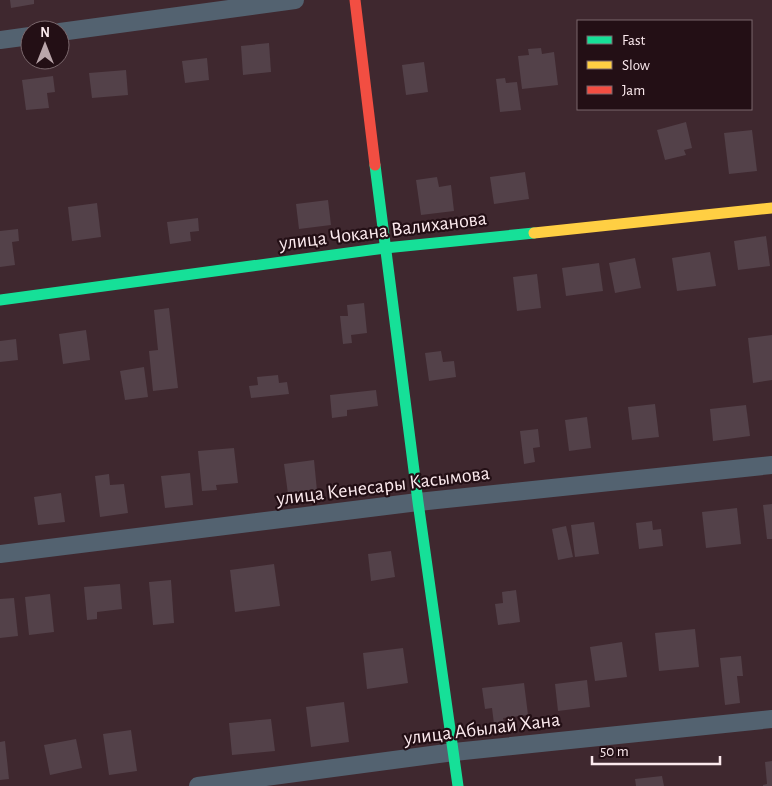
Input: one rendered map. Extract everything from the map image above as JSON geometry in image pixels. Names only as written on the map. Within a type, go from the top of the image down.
[{"type":"street","points":[[70,31],[295,0]]},
{"type":"street","points":[[355,0],[418,502],[458,786]]},
{"type":"street","points":[[0,40],[20,37]]},
{"type":"street","name":"улица Чокана Валиханова","points":[[0,300],[385,248],[772,208]]},
{"type":"street","name":"улица Кенесары Касымова","points":[[0,554],[418,502],[772,465]]},
{"type":"street","name":"улица Абылай Хана","points":[[198,786],[454,752],[772,719]]},
{"type":"building","points":[[10,0],[34,0],[34,4],[11,8]]},
{"type":"building","points":[[269,43],[271,72],[243,75],[241,46]]},
{"type":"building","points":[[541,48],[542,54],[554,52],[558,85],[522,89],[518,56],[529,55],[528,49]]},
{"type":"building","points":[[207,58],[209,80],[185,83],[182,61]]},
{"type":"building","points":[[424,62],[428,92],[406,95],[402,65]]},
{"type":"building","points":[[126,70],[128,95],[92,98],[89,73]]},
{"type":"building","points":[[53,76],[55,92],[47,93],[49,108],[26,110],[22,80]]},
{"type":"building","points":[[505,78],[506,83],[517,82],[521,110],[500,112],[496,79]]},
{"type":"building","points":[[686,122],[692,148],[684,150],[686,155],[665,160],[657,130]]},
{"type":"building","points":[[752,130],[757,171],[729,174],[724,133]]},
{"type":"building","points":[[525,172],[529,199],[494,204],[490,177]]},
{"type":"building","points":[[437,177],[439,187],[451,185],[454,211],[421,215],[416,180]]},
{"type":"building","points":[[328,200],[331,225],[299,229],[296,204]]},
{"type":"building","points":[[97,203],[101,237],[72,241],[68,207]]},
{"type":"building","points":[[198,218],[199,231],[190,232],[191,241],[170,244],[167,222]]},
{"type":"building","points":[[18,229],[19,241],[12,242],[15,265],[0,267],[0,231]]},
{"type":"building","points":[[766,236],[770,266],[738,270],[734,241]]},
{"type":"building","points":[[710,252],[716,286],[677,291],[672,258]]},
{"type":"building","points":[[635,258],[641,288],[615,293],[609,263]]},
{"type":"building","points":[[599,263],[603,291],[566,296],[562,268]]},
{"type":"building","points":[[537,274],[541,308],[517,311],[513,277]]},
{"type":"building","points":[[364,303],[367,333],[351,335],[352,343],[343,344],[340,316],[348,316],[347,305]]},
{"type":"building","points":[[169,308],[178,388],[153,391],[149,351],[158,350],[154,310]]},
{"type":"building","points":[[86,330],[90,360],[63,364],[59,334]]},
{"type":"building","points":[[772,335],[772,380],[753,383],[748,338]]},
{"type":"building","points":[[16,339],[18,360],[0,362],[0,341]]},
{"type":"building","points":[[441,351],[443,362],[454,361],[456,377],[429,381],[425,353]]},
{"type":"building","points":[[144,367],[148,397],[125,400],[120,371]]},
{"type":"building","points":[[278,375],[279,383],[287,382],[289,394],[251,398],[249,386],[258,385],[257,377]]},
{"type":"building","points":[[376,390],[378,406],[347,410],[347,416],[332,418],[330,395]]},
{"type":"building","points":[[655,404],[659,437],[632,440],[628,407]]},
{"type":"building","points":[[746,405],[750,436],[713,441],[710,409]]},
{"type":"building","points":[[587,417],[591,448],[569,451],[565,420]]},
{"type":"building","points":[[538,429],[540,447],[533,448],[535,462],[524,464],[520,431]]},
{"type":"building","points":[[234,448],[238,483],[216,485],[217,490],[202,491],[198,451]]},
{"type":"building","points":[[314,460],[317,491],[288,494],[284,464]]},
{"type":"building","points":[[190,473],[193,505],[165,508],[161,476]]},
{"type":"building","points":[[109,474],[110,485],[124,484],[128,513],[100,517],[95,476]]},
{"type":"building","points":[[61,493],[65,522],[38,525],[34,497]]},
{"type":"building","points":[[772,504],[772,539],[767,539],[763,505]]},
{"type":"building","points":[[737,508],[741,544],[706,548],[702,512]]},
{"type":"building","points":[[652,521],[653,530],[661,529],[663,546],[639,549],[636,523]]},
{"type":"building","points":[[594,522],[599,554],[575,557],[571,525]]},
{"type":"building","points":[[566,526],[573,557],[558,560],[552,529]]},
{"type":"building","points":[[391,551],[395,577],[371,581],[368,554]]},
{"type":"building","points":[[274,564],[280,606],[235,612],[230,570]]},
{"type":"building","points":[[171,580],[174,623],[153,625],[149,582]]},
{"type":"building","points":[[120,584],[122,609],[97,612],[97,619],[87,620],[84,587]]},
{"type":"building","points":[[516,590],[520,622],[498,625],[495,604],[503,603],[502,592]]},
{"type":"building","points":[[50,594],[54,632],[29,635],[25,597]]},
{"type":"building","points":[[14,598],[18,636],[0,638],[0,599]]},
{"type":"building","points":[[695,629],[699,667],[659,671],[655,633]]},
{"type":"building","points":[[622,642],[627,677],[595,681],[590,647]]},
{"type":"building","points":[[403,648],[408,683],[367,689],[363,653]]},
{"type":"building","points":[[741,656],[743,676],[737,676],[740,703],[725,705],[720,658]]},
{"type":"building","points":[[587,680],[590,707],[558,711],[555,684]]},
{"type":"building","points":[[524,683],[528,715],[503,718],[504,722],[494,724],[492,708],[485,709],[482,688]]},
{"type":"building","points":[[344,702],[349,742],[311,747],[306,707]]},
{"type":"building","points":[[271,719],[275,751],[232,755],[229,723]]},
{"type":"building","points":[[131,730],[137,771],[109,775],[103,734]]},
{"type":"building","points":[[76,739],[82,768],[50,775],[44,745]]},
{"type":"building","points":[[5,741],[9,779],[0,780],[0,742]]},
{"type":"building","points":[[772,761],[772,786],[763,786],[767,784],[765,762]]},
{"type":"building","points":[[662,776],[664,786],[636,786],[635,779]]},
{"type":"traffic: fast","points":[[375,165],[418,502],[458,786]]},
{"type":"traffic: fast","points":[[0,300],[385,248],[534,233]]},
{"type":"traffic: slow","points":[[534,233],[772,208]]},
{"type":"traffic: jam","points":[[355,0],[375,165]]}]
